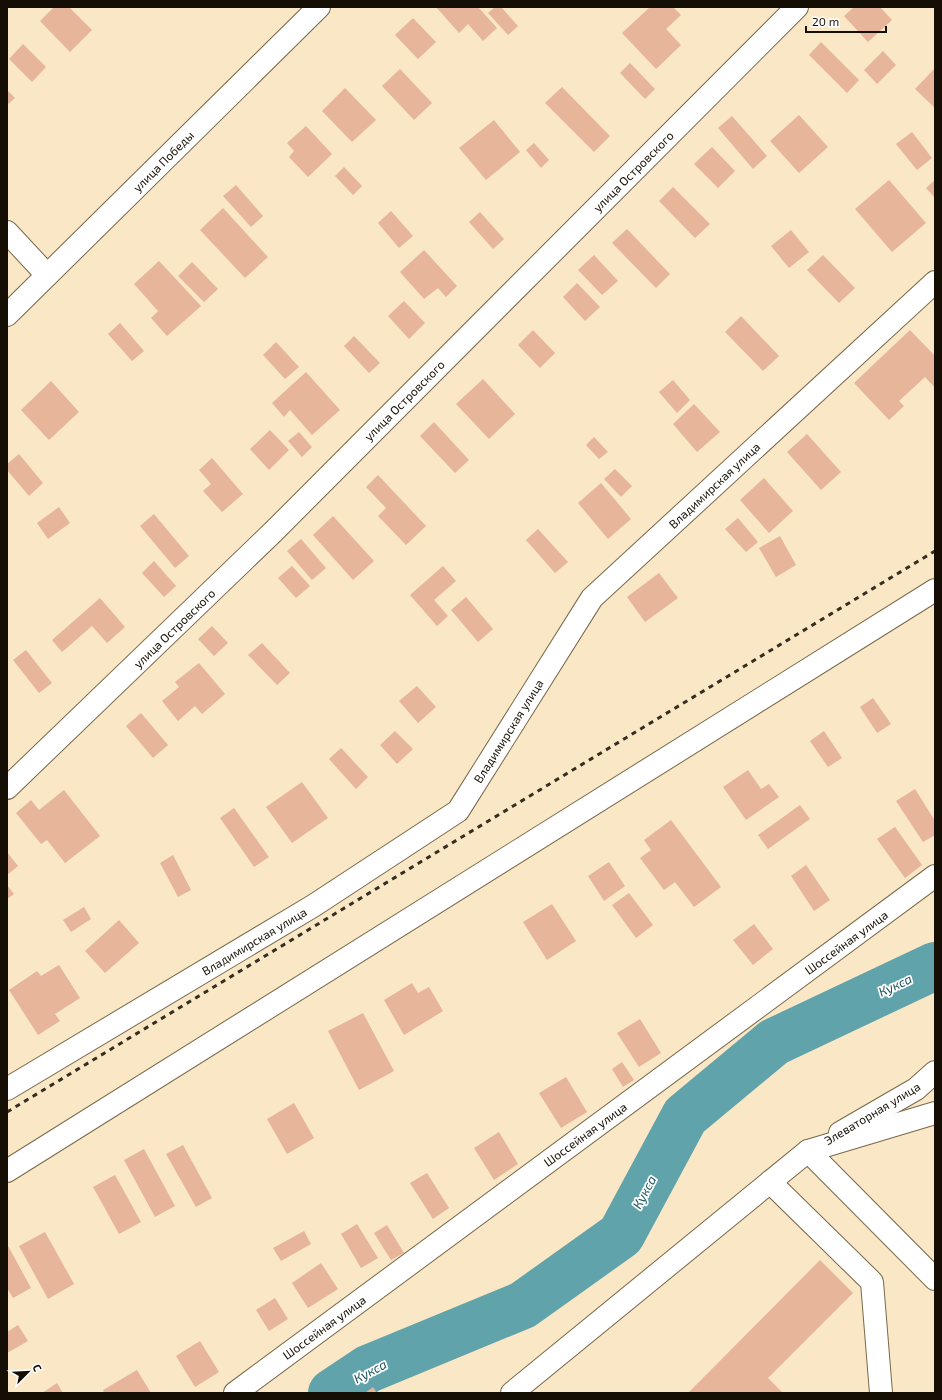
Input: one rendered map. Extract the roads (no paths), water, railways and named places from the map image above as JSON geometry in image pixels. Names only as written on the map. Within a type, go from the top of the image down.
[{"type":"street","name":"улица Победы","points":[[7,315],[319,7]]},
{"type":"street","name":"улица Островского","points":[[7,788],[273,532],[797,7]]},
{"type":"street","points":[[7,232],[47,275]]},
{"type":"street","name":"Владимирская улица","points":[[7,1089],[313,906],[458,811],[592,598],[935,282]]},
{"type":"street","points":[[7,1170],[935,590]]},
{"type":"street","name":"Шоссейная улица","points":[[235,1393],[935,876]]},
{"type":"street","name":"Элеваторная улица","points":[[808,1151],[916,1089],[935,1072]]},
{"type":"street","points":[[512,1393],[808,1151],[935,1113]]},
{"type":"street","points":[[808,1151],[935,1279]]},
{"type":"street","points":[[770,1182],[872,1282],[881,1393]]},
{"type":"waterway","name":"Кукса","points":[[332,1393],[368,1369],[523,1305],[621,1235],[685,1116],[774,1042],[935,966]]},
{"type":"railway","points":[[7,1112],[935,551]]}]
